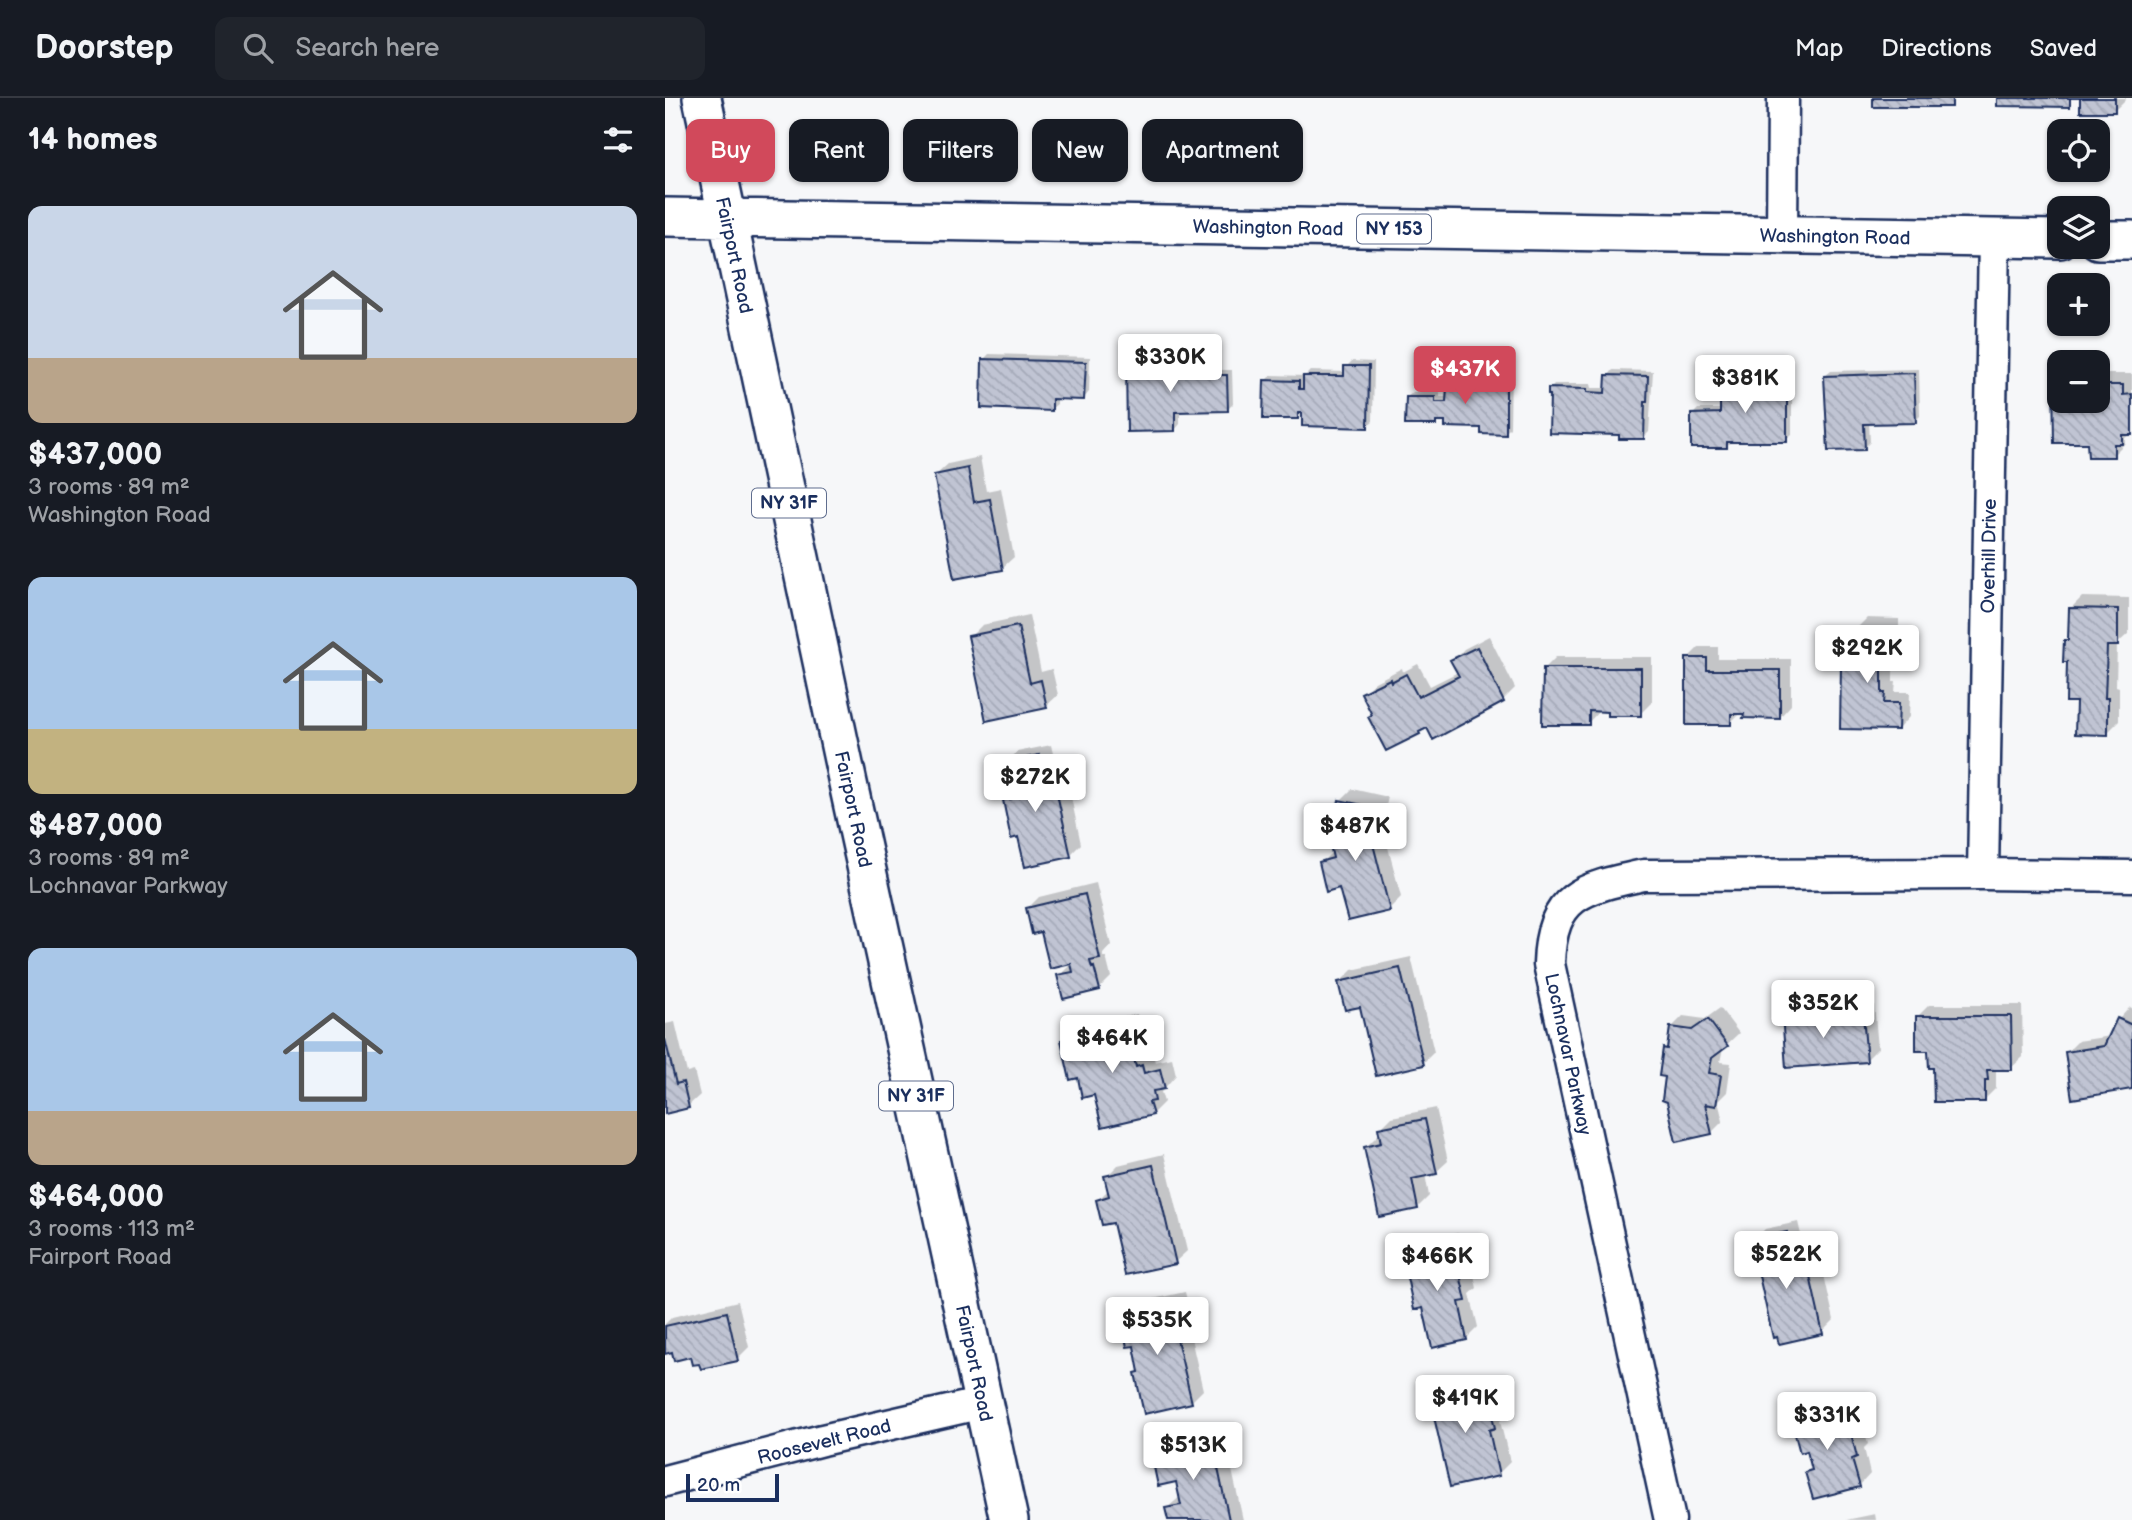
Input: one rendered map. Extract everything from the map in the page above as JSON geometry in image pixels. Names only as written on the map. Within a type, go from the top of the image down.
[{"type":"main road","name":"Fairport Road","points":[[702,98],[1009,1520]]},
{"type":"main road","name":"NY 153","points":[[665,217],[728,219]]},
{"type":"main road","name":"Washington Road","points":[[728,219],[2047,239]]},
{"type":"main road","points":[[2110,240],[2132,240]]},
{"type":"street","points":[[1782,235],[1783,98]]},
{"type":"street","name":"Overhill Drive","points":[[1983,874],[1994,238]]},
{"type":"street","name":"Lochnavar Parkway","points":[[1670,1520],[1549,964],[1550,940],[1556,920],[1568,903],[1600,884],[1644,875],[2132,876]]},
{"type":"street","name":"Roosevelt Road","points":[[665,1481],[822,1440],[983,1403]]},
{"type":"building","points":[[1873,98],[1952,98],[1952,107],[1873,107]]},
{"type":"building","points":[[1997,98],[2070,98],[2070,107],[1997,106]]},
{"type":"building","points":[[2080,98],[2115,98],[2115,112],[2080,112]]},
{"type":"building","points":[[982,359],[1086,362],[1084,400],[1052,399],[1052,411],[981,408]]},
{"type":"building","points":[[1200,363],[1201,375],[1227,375],[1228,411],[1175,412],[1175,431],[1127,432],[1126,364]]},
{"type":"building","points":[[1344,366],[1369,366],[1368,428],[1302,426],[1302,413],[1298,413],[1298,419],[1263,419],[1264,380],[1299,381],[1299,389],[1303,389],[1303,376],[1344,376]]},
{"type":"building","points":[[1472,372],[1506,372],[1506,435],[1481,434],[1481,428],[1445,427],[1445,422],[1436,422],[1436,425],[1405,425],[1406,397],[1435,397],[1435,402],[1446,402],[1447,386],[1472,386]]},
{"type":"building","points":[[1914,373],[1916,423],[1864,424],[1865,450],[1828,451],[1824,376]]},
{"type":"building","points":[[1606,375],[1648,376],[1644,439],[1619,439],[1619,435],[1549,433],[1548,388],[1587,389],[1587,392],[1605,393]]},
{"type":"building","points":[[1762,375],[1787,375],[1787,442],[1727,442],[1727,448],[1691,448],[1691,414],[1720,413],[1720,384],[1762,384]]},
{"type":"building","points":[[2110,385],[2123,385],[2123,395],[2132,394],[2132,435],[2122,435],[2122,444],[2114,444],[2114,457],[2088,457],[2087,443],[2054,443],[2054,413],[2110,413]]},
{"type":"building","points":[[968,468],[974,502],[990,499],[1003,570],[954,579],[934,475]]},
{"type":"building","points":[[2069,608],[2118,609],[2118,646],[2107,646],[2105,698],[2108,698],[2108,735],[2075,734],[2076,702],[2066,702],[2067,662],[2063,662],[2064,640],[2068,640]]},
{"type":"building","points":[[1018,626],[1030,683],[1041,680],[1047,708],[986,721],[968,636]]},
{"type":"building","points":[[1854,629],[1888,630],[1888,667],[1882,666],[1882,693],[1885,693],[1884,703],[1899,703],[1898,730],[1840,729],[1841,664],[1853,664]]},
{"type":"building","points":[[1477,647],[1504,702],[1433,740],[1427,728],[1386,751],[1368,717],[1372,715],[1361,693],[1406,674],[1418,697],[1459,676],[1450,660]]},
{"type":"building","points":[[1686,658],[1707,658],[1707,670],[1780,670],[1780,719],[1743,718],[1744,714],[1731,714],[1731,725],[1686,725]]},
{"type":"building","points":[[1543,668],[1641,668],[1641,716],[1607,716],[1607,712],[1589,711],[1589,725],[1542,725]]},
{"type":"building","points":[[1039,755],[1047,791],[1056,789],[1071,857],[1025,867],[1018,837],[1011,839],[1003,800],[1011,799],[1004,763]]},
{"type":"building","points":[[1339,800],[1377,808],[1371,836],[1390,911],[1348,921],[1339,888],[1326,892],[1319,862],[1333,858],[1330,845]]},
{"type":"building","points":[[1085,894],[1100,959],[1090,961],[1100,990],[1063,999],[1057,975],[1073,972],[1071,964],[1050,969],[1041,932],[1032,934],[1026,908]]},
{"type":"building","points":[[1400,968],[1424,1065],[1376,1076],[1360,1007],[1345,1010],[1338,982]]},
{"type":"building","points":[[1814,1011],[1815,1018],[1863,1014],[1867,1062],[1786,1068],[1782,1014]]},
{"type":"building","points":[[1916,1016],[2011,1016],[2012,1070],[1987,1070],[1985,1102],[1934,1102],[1933,1068],[1929,1068],[1928,1051],[1916,1051]]},
{"type":"building","points":[[2117,1018],[2132,1025],[2132,1089],[2072,1099],[2065,1052],[2104,1046]]},
{"type":"building","points":[[1708,1019],[1728,1046],[1712,1058],[1709,1073],[1721,1075],[1716,1106],[1705,1104],[1712,1134],[1676,1142],[1667,1102],[1662,1100],[1665,1077],[1659,1076],[1663,1048],[1667,1049],[1670,1027],[1692,1030]]},
{"type":"building","points":[[1125,1024],[1136,1067],[1142,1065],[1144,1073],[1160,1069],[1165,1089],[1153,1091],[1155,1101],[1149,1102],[1153,1115],[1102,1127],[1094,1095],[1082,1098],[1078,1078],[1070,1080],[1061,1040]]},
{"type":"building","points":[[665,1039],[676,1084],[683,1082],[689,1108],[665,1114]]},
{"type":"building","points":[[1425,1119],[1437,1174],[1412,1179],[1418,1209],[1379,1217],[1364,1147],[1381,1143],[1378,1128]]},
{"type":"building","points":[[1153,1165],[1176,1264],[1125,1275],[1113,1223],[1102,1225],[1096,1200],[1109,1196],[1104,1176]]},
{"type":"building","points":[[1787,1232],[1795,1270],[1808,1267],[1823,1334],[1779,1344],[1777,1337],[1773,1338],[1751,1240]]},
{"type":"building","points":[[1446,1244],[1451,1262],[1457,1261],[1466,1301],[1459,1302],[1467,1340],[1432,1348],[1423,1308],[1414,1310],[1402,1254]]},
{"type":"building","points":[[1174,1302],[1181,1333],[1176,1335],[1192,1403],[1144,1414],[1135,1373],[1139,1372],[1134,1346],[1127,1347],[1120,1315]]},
{"type":"building","points":[[727,1312],[738,1361],[701,1369],[699,1364],[692,1365],[690,1357],[674,1361],[672,1352],[665,1354],[665,1326]]},
{"type":"building","points":[[1478,1384],[1483,1403],[1489,1402],[1495,1428],[1489,1430],[1499,1476],[1450,1487],[1429,1395]]},
{"type":"building","points":[[1838,1407],[1841,1419],[1847,1418],[1857,1457],[1852,1459],[1860,1487],[1813,1499],[1805,1472],[1812,1470],[1807,1451],[1800,1453],[1791,1419]]},
{"type":"building","points":[[1212,1440],[1229,1520],[1168,1520],[1165,1508],[1181,1505],[1176,1482],[1158,1486],[1151,1453]]}]
